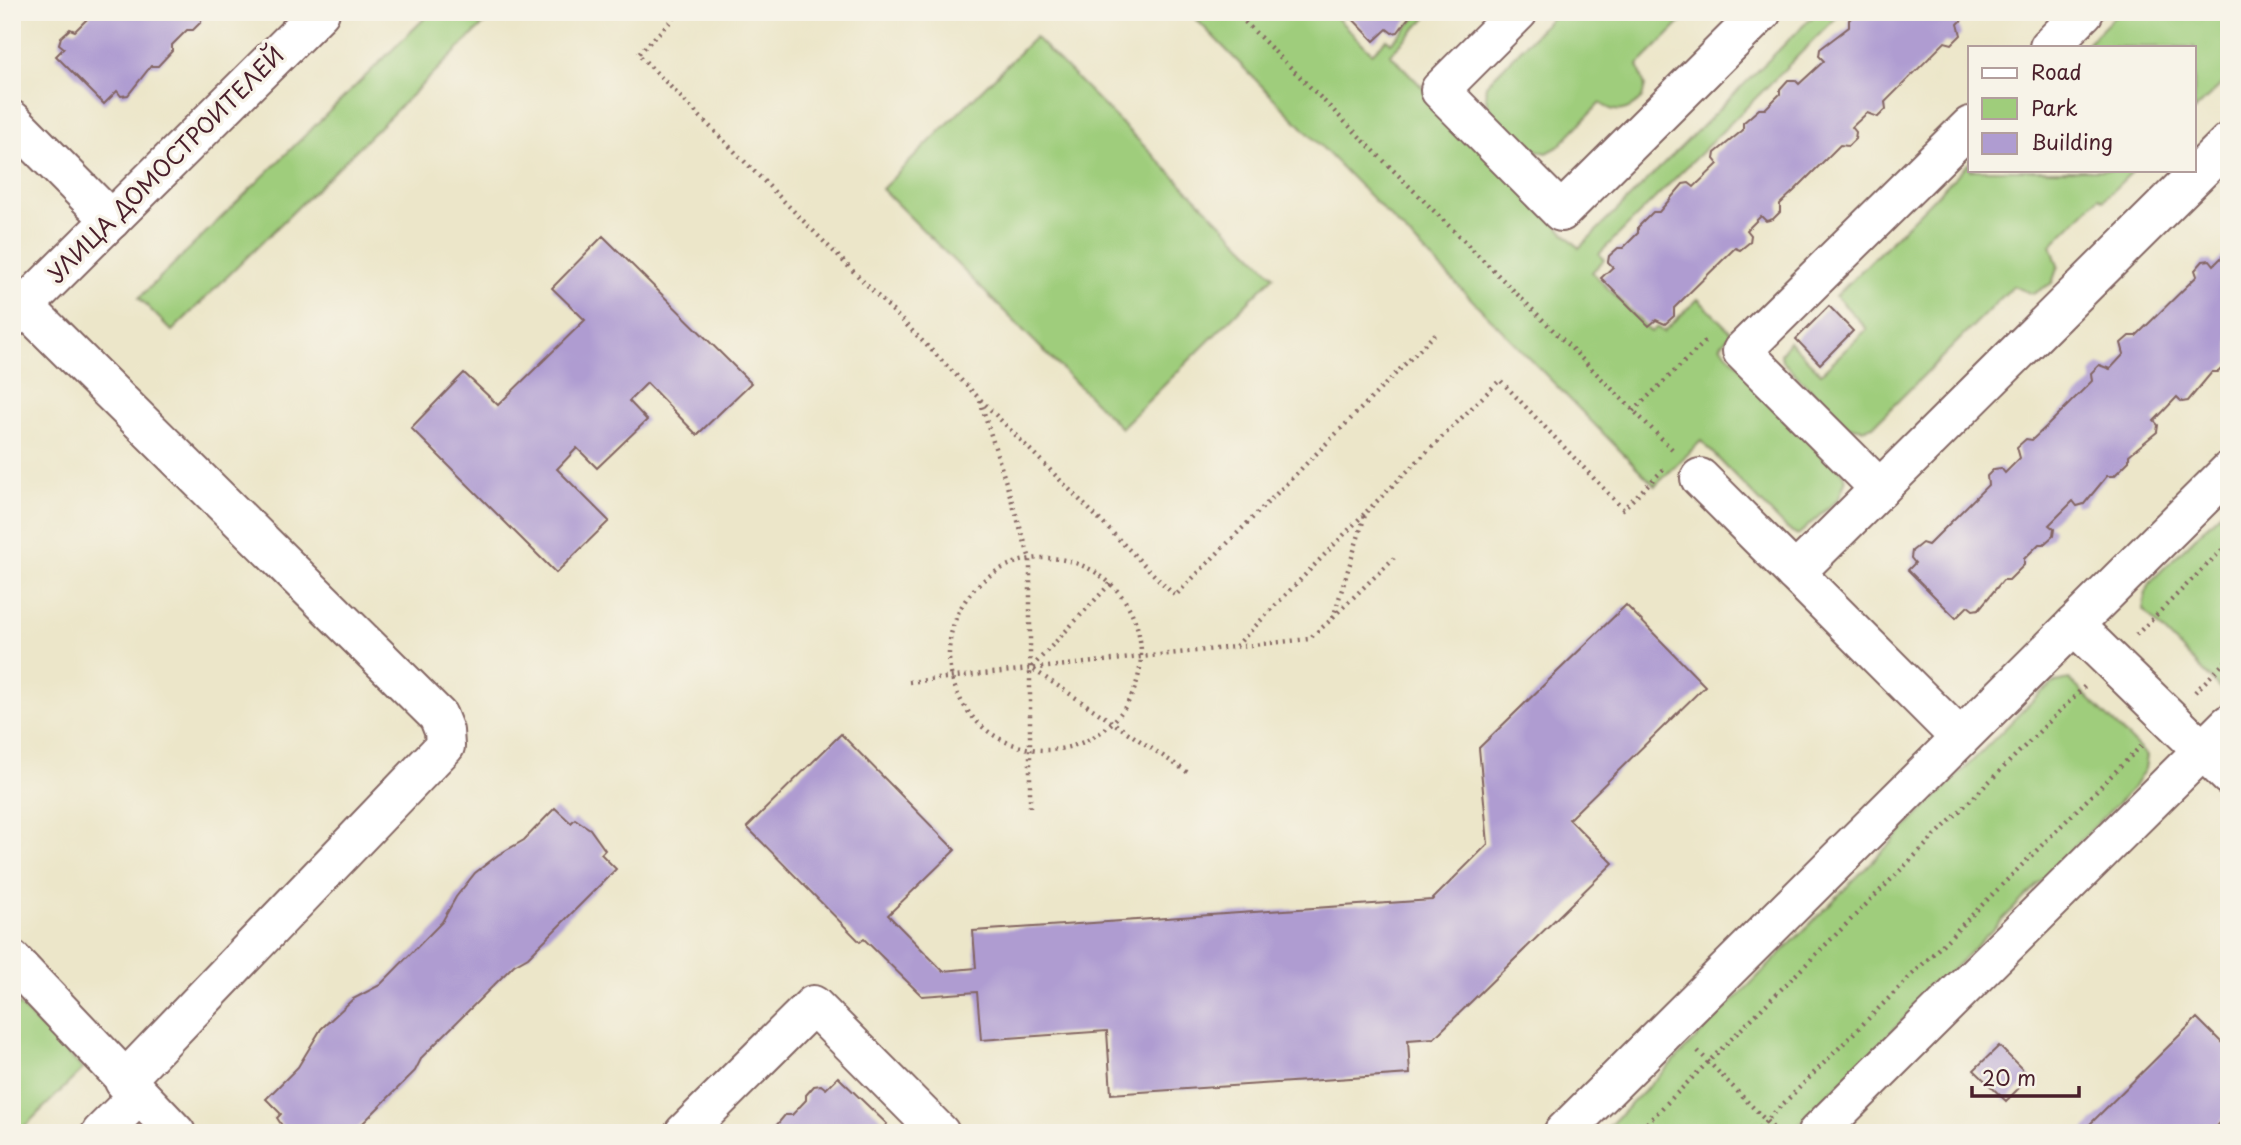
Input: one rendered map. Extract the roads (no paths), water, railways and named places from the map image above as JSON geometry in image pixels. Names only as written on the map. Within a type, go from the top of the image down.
[{"type":"street","name":"УЛИЦА ДОМОСТРОИТЕЛЕЙ","points":[[18,312],[320,12]]},
{"type":"street","points":[[1518,12],[1440,90],[1561,212],[1762,12]]},
{"type":"street","points":[[2050,46],[2084,12]]},
{"type":"street","points":[[12,120],[111,220]]},
{"type":"street","points":[[1880,489],[1742,351],[1968,128]]},
{"type":"street","points":[[1795,573],[2229,142]]},
{"type":"street","points":[[18,312],[438,716],[444,731],[445,746],[131,1088],[101,1133]]},
{"type":"street","points":[[1563,1133],[2229,471]]},
{"type":"street","points":[[1700,478],[1960,738]]},
{"type":"street","points":[[1817,1133],[2220,750],[2169,718],[2074,625]]},
{"type":"street","points":[[12,960],[176,1133]]},
{"type":"street","points":[[684,1133],[813,1005],[940,1133]]}]
